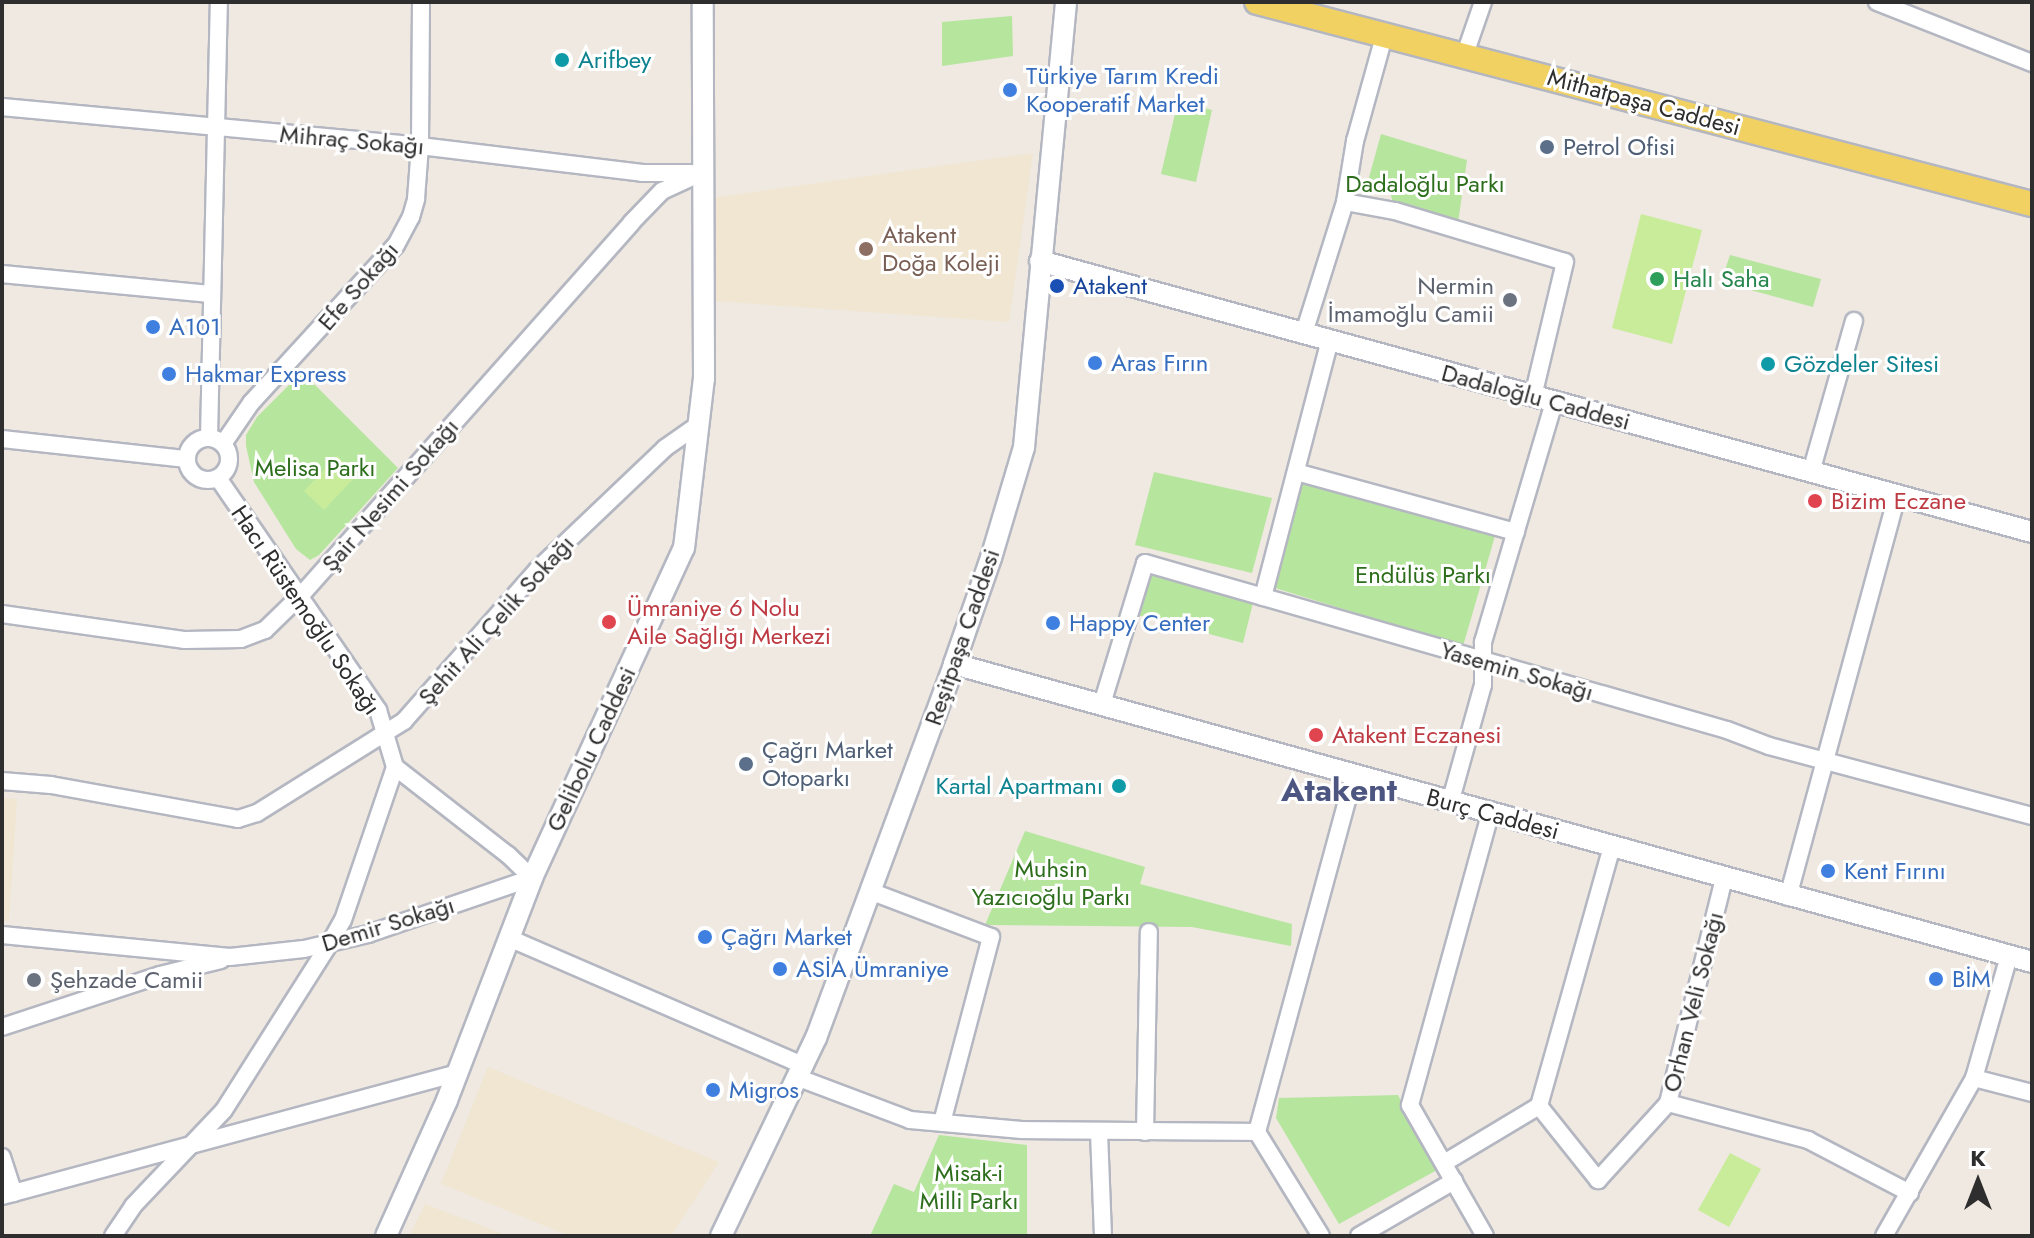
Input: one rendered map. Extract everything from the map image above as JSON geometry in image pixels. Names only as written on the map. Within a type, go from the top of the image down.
[{"type":"main road","name":"Mithatpaşa Caddesi","points":[[1257,2],[2032,204]]},
{"type":"street","points":[[216,440],[210,294],[219,2]]},
{"type":"street","name":"Efe Sokağı","points":[[187,459],[192,445],[216,440],[396,245],[416,199],[420,146],[421,2]]},
{"type":"street","name":"Gelibolu Caddesi","points":[[386,1236],[458,1073],[532,878],[684,548],[704,379],[701,173],[703,2]]},
{"type":"street","name":"Reşitpaşa Caddesi","points":[[721,1236],[802,1072],[954,664],[991,558],[1024,447],[1066,2]]},
{"type":"street","points":[[1465,54],[1483,2]]},
{"type":"street","points":[[1877,2],[2032,63]]},
{"type":"street","points":[[1304,333],[1345,202],[1355,141],[1385,33]]},
{"type":"street","name":"Mihraç Sokağı","points":[[2,107],[420,146],[642,173],[701,173]]},
{"type":"street","name":"Şair Nesimi Sokağı","points":[[2,614],[218,642],[241,639],[265,630],[301,595],[631,223],[662,191],[701,173]]},
{"type":"street","points":[[1345,202],[1395,211],[1565,262],[1533,396]]},
{"type":"street","name":"Dadaloğlu Caddesi","points":[[1040,261],[2032,532]]},
{"type":"street","points":[[2,274],[210,294]]},
{"type":"street","points":[[1811,472],[1854,321]]},
{"type":"street","points":[[1263,597],[1330,340]]},
{"type":"street","points":[[1450,803],[1483,685],[1483,642],[1554,402]]},
{"type":"street","name":"Şehit Ali Çelik Sokağı","points":[[2,781],[51,785],[238,819],[257,813],[404,721],[537,570],[665,448],[698,425]]},
{"type":"street","points":[[2,439],[187,459],[189,469],[199,478],[218,478]]},
{"type":"street","name":"Efe Sokağı","points":[[216,440],[229,459],[218,478]]},
{"type":"street","points":[[1296,472],[1516,532]]},
{"type":"street","name":"Hacı Rüstemoğlu Sokağı","points":[[218,478],[378,710],[395,767]]},
{"type":"street","points":[[1788,897],[1897,496]]},
{"type":"street","name":"Yasemin Sokağı","points":[[1102,704],[1145,563],[1825,760],[2032,816]]},
{"type":"street","name":"Burç Caddesi","points":[[954,664],[2032,962]]},
{"type":"street","points":[[113,1236],[133,1206],[224,1110],[330,943],[343,920],[395,767],[497,845],[532,878]]},
{"type":"street","points":[[1321,1236],[1257,1132],[1354,776]]},
{"type":"street","points":[[1485,1236],[1410,1105],[1490,814]]},
{"type":"street","points":[[1444,1163],[1539,1106],[1612,847]]},
{"type":"street","name":"Demir Sokağı","points":[[2,935],[230,957],[330,943],[368,934],[532,878]]},
{"type":"street","name":"Orhan Veli Sokağı","points":[[1539,1106],[1598,1180],[1668,1103],[1724,879]]},
{"type":"street","points":[[870,891],[991,937],[942,1123]]},
{"type":"street","points":[[1145,1132],[1149,932]]},
{"type":"street","points":[[509,938],[910,1120],[1099,1132],[1257,1132]]},
{"type":"street","points":[[1884,1236],[1974,1078],[2009,956]]},
{"type":"street","points":[[2,1027],[160,975],[230,957]]},
{"type":"street","points":[[2,1157],[8,1194],[188,1147],[307,1111],[458,1073]]},
{"type":"street","points":[[1974,1078],[2032,1093]]},
{"type":"street","points":[[1668,1103],[1808,1140],[1910,1193]]},
{"type":"street","points":[[1099,1132],[1103,1236]]},
{"type":"street","points":[[1359,1236],[1454,1181]]},
{"type":"shaded area","name":"Atakent Doğa Koleji","points":[[1033,153],[1009,322],[714,301],[711,198]]},
{"type":"shaded area","points":[[2,798],[17,799],[9,921],[2,920]]},
{"type":"shaded area","points":[[488,1067],[719,1162],[671,1236],[570,1236],[441,1184]]},
{"type":"shaded area","points":[[425,1204],[508,1236],[409,1236]]},
{"type":"green space","points":[[1012,16],[1013,56],[942,66],[942,22]]},
{"type":"green space","points":[[1178,101],[1212,110],[1196,182],[1161,174]]},
{"type":"green space","name":"Dadaloğlu Parkı","points":[[1381,134],[1467,160],[1457,230],[1395,211],[1389,188],[1368,181]]},
{"type":"green space","name":"Halı Saha","points":[[1641,214],[1702,230],[1672,344],[1612,328]]},
{"type":"green space","points":[[1730,255],[1821,279],[1813,307],[1721,282]]},
{"type":"green space","name":"Melisa Parkı","points":[[302,372],[398,468],[319,555],[310,560],[296,549],[254,482],[246,446],[246,435],[257,417]]},
{"type":"green space","points":[[337,456],[357,475],[324,510],[304,491]]},
{"type":"green space","points":[[1154,472],[1272,498],[1252,573],[1135,545]]},
{"type":"green space","name":"Endülüs Parkı","points":[[1302,483],[1495,536],[1463,646],[1275,588]]},
{"type":"green space","points":[[1149,565],[1255,595],[1243,643],[1130,613]]},
{"type":"green space","name":"Muhsin Yazıcıoğlu Parkı","points":[[1025,831],[1145,867],[1140,884],[1292,924],[1291,946],[1192,927],[985,925]]},
{"type":"green space","points":[[1398,1095],[1437,1170],[1339,1224],[1276,1118],[1279,1098]]},
{"type":"green space","name":"Misak-i Milli Parkı","points":[[939,1135],[1027,1145],[1027,1236],[870,1236],[894,1184],[914,1192]]},
{"type":"green space","points":[[1730,1153],[1761,1169],[1729,1227],[1698,1210]]},
{"type":"place","name":"Arifbey","points":[[562,60]]},
{"type":"place","name":"Türkiye Tarım Kredi Kooperatif Market","points":[[1010,90]]},
{"type":"place","name":"Petrol Ofisi","points":[[1547,147]]},
{"type":"place","name":"Atakent Doğa Koleji","points":[[866,249]]},
{"type":"place","name":"Halı Saha","points":[[1657,279]]},
{"type":"place","name":"Atakent","points":[[1057,286]]},
{"type":"place","name":"Nermin İmamoğlu Camii","points":[[1510,300]]},
{"type":"place","name":"A101","points":[[153,327]]},
{"type":"place","name":"Aras Fırın","points":[[1095,363]]},
{"type":"place","name":"Gözdeler Sitesi","points":[[1768,364]]},
{"type":"place","name":"Hakmar Express","points":[[169,374]]},
{"type":"place","name":"Bizim Eczane","points":[[1815,501]]},
{"type":"place","name":"Ümraniye 6 Nolu Aile Sağlığı Merkezi","points":[[609,622]]},
{"type":"place","name":"Happy Center","points":[[1053,623]]},
{"type":"place","name":"Atakent Eczanesi","points":[[1316,735]]},
{"type":"place","name":"Çağrı Market Otoparkı","points":[[746,764]]},
{"type":"place","name":"Kartal Apartmanı","points":[[1119,786]]},
{"type":"place","name":"Kent Fırını","points":[[1828,871]]},
{"type":"place","name":"Çağrı Market","points":[[705,937]]},
{"type":"place","name":"ASİA Ümraniye","points":[[780,969]]},
{"type":"place","name":"BİM","points":[[1936,979]]},
{"type":"place","name":"Şehzade Camii","points":[[34,980]]},
{"type":"place","name":"Migros","points":[[713,1090]]},
{"type":"district","name":"Atakent","points":[[1339,790]]}]
